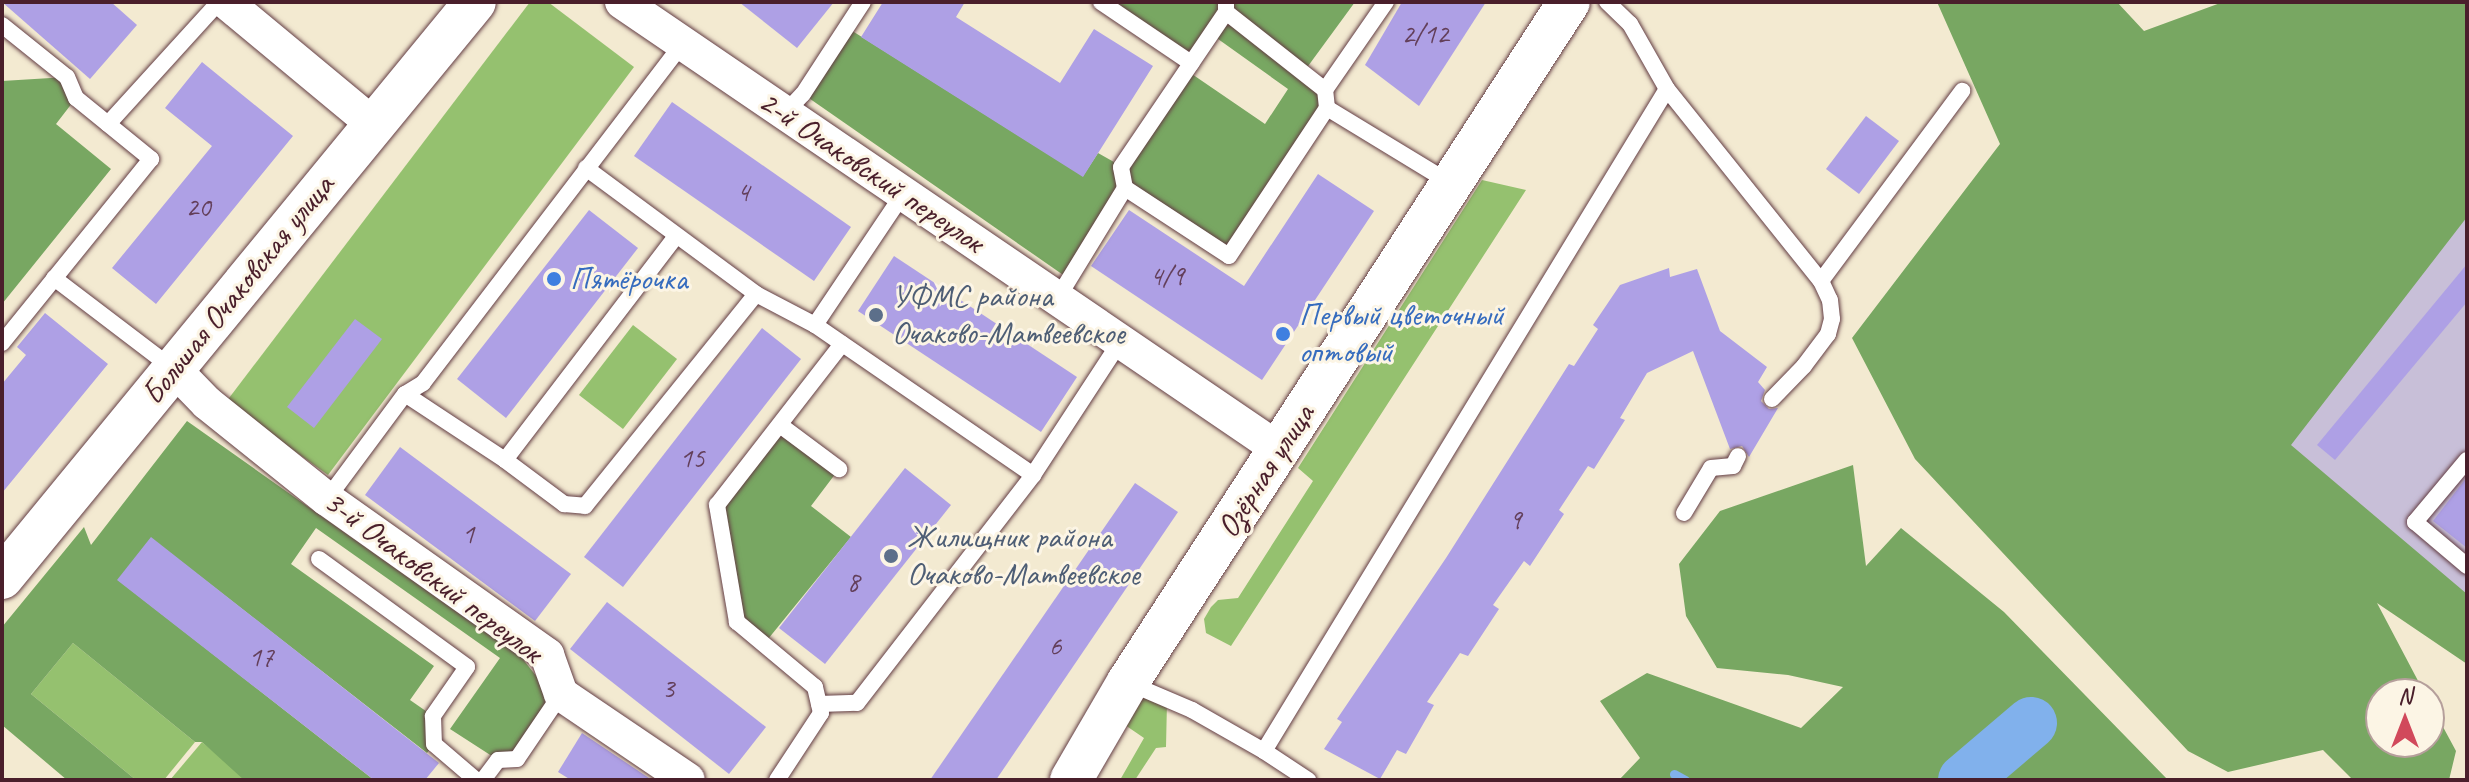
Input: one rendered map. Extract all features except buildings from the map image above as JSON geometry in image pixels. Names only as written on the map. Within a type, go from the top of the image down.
[{"type":"street","points":[[226,2],[373,124]]},
{"type":"street","name":"Большая Очаковская улица","points":[[2,578],[475,2]]},
{"type":"street","name":"2-й Очаковский переулок","points":[[622,2],[1280,450]]},
{"type":"street","name":"Озёрная улица","points":[[1071,780],[1128,682],[1569,2]]},
{"type":"street","name":"3-й Очаковский переулок","points":[[174,369],[207,403],[327,499],[547,655],[561,694],[688,780]]},
{"type":"lane","points":[[108,124],[219,2]]},
{"type":"lane","points":[[785,113],[803,94],[863,2]]},
{"type":"lane","points":[[1101,2],[1191,63]]},
{"type":"lane","points":[[1125,188],[1229,256],[1327,108],[1325,90],[1386,2]]},
{"type":"lane","points":[[1607,2],[1630,24],[1667,89],[1821,281],[1830,300],[1832,319],[1828,334],[1804,366],[1772,399]]},
{"type":"lane","points":[[1057,299],[1125,188],[1121,167],[1226,7],[1325,90]]},
{"type":"lane","points":[[2,25],[67,77],[76,98],[151,159],[2,343]]},
{"type":"lane","points":[[327,499],[405,394],[423,383],[683,43]]},
{"type":"lane","points":[[1264,751],[1667,89]]},
{"type":"lane","points":[[1821,281],[1962,91]]},
{"type":"lane","points":[[1327,108],[1452,184]]},
{"type":"lane","points":[[586,168],[756,294],[815,325],[1033,475]]},
{"type":"lane","points":[[815,325],[903,194]]},
{"type":"lane","points":[[505,460],[676,236]]},
{"type":"lane","points":[[54,278],[174,369]]},
{"type":"lane","points":[[405,394],[505,460],[564,504],[585,506],[756,294]]},
{"type":"lane","points":[[819,704],[857,703],[1033,475],[1120,342]]},
{"type":"lane","points":[[777,780],[821,713],[815,687],[737,622],[717,505],[842,344]]},
{"type":"lane","points":[[780,425],[839,469]]},
{"type":"lane","points":[[1684,513],[1711,468],[1733,466],[1738,456]]},
{"type":"lane","points":[[2467,460],[2415,522],[2467,566]]},
{"type":"lane","points":[[319,559],[467,667],[433,716],[434,744],[476,780]]},
{"type":"lane","points":[[1128,682],[1192,710],[1308,780]]},
{"type":"lane","points":[[483,780],[498,760],[517,759],[561,694]]},
{"type":"shaded area","points":[[2467,198],[2467,628],[2240,452]]},
{"type":"green space","points":[[530,2],[548,2],[634,67],[328,475],[226,402]]},
{"type":"green space","points":[[1103,2],[1355,2],[1303,73],[1327,108],[1229,256],[1125,188],[1069,279],[803,94],[846,27],[1083,176],[1098,153],[1121,166],[1186,70],[1265,124],[1288,89],[1211,34],[1191,63]]},
{"type":"green space","points":[[1937,2],[2117,2],[2144,31],[2223,2],[2467,2],[2467,217],[2291,445],[2467,594],[2467,664],[2377,603],[2417,678],[2365,678],[2365,758],[2445,758],[2445,731],[2456,751],[2449,780],[2353,780],[2323,750],[2228,772],[2188,751],[1915,459],[1852,338],[2000,144]]},
{"type":"green space","points":[[67,77],[76,98],[56,124],[111,169],[2,304],[2,81]]},
{"type":"green space","points":[[1482,180],[1526,190],[1231,646],[1206,633],[1204,619],[1211,607],[1218,600],[1238,598],[1313,481],[1298,468]]},
{"type":"green space","points":[[633,325],[677,359],[623,429],[579,395]]},
{"type":"green space","points":[[187,421],[522,658],[556,701],[517,759],[498,760],[450,729],[500,658],[316,528],[291,564],[434,666],[410,700],[433,716],[434,744],[427,753],[151,538],[118,580],[374,780],[244,780],[202,742],[195,742],[73,643],[31,694],[136,780],[67,780],[2,725],[2,627],[84,527],[91,545]]},
{"type":"green space","points":[[780,425],[839,469],[811,506],[851,537],[764,644],[737,622],[717,505]]},
{"type":"green space","points":[[1853,465],[1866,566],[1901,528],[2004,612],[2168,780],[1619,780],[1640,758],[1600,701],[1647,673],[1801,728],[1843,687],[1788,675],[1717,668],[1686,616],[1679,564],[1720,511]]},
{"type":"green space","points":[[73,643],[195,742],[164,780],[136,780],[31,694]]},
{"type":"green space","points":[[1147,692],[1167,702],[1166,747],[1156,748],[1135,780],[1120,780],[1144,738],[1125,725]]},
{"type":"green space","points":[[202,742],[245,778],[244,780],[170,780]]},
{"type":"waterway","points":[[1964,780],[2031,723]]},
{"type":"waterway","points":[[1674,774],[1685,780]]},
{"type":"place","name":"Пятёрочка","points":[[554,279]]},
{"type":"place","name":"УФМС района Очаково-Матвеевское","points":[[876,315]]},
{"type":"place","name":"Первый цветочный оптовый","points":[[1283,334]]},
{"type":"place","name":"Жилищник района Очаково-Матвеевское","points":[[891,556]]}]
